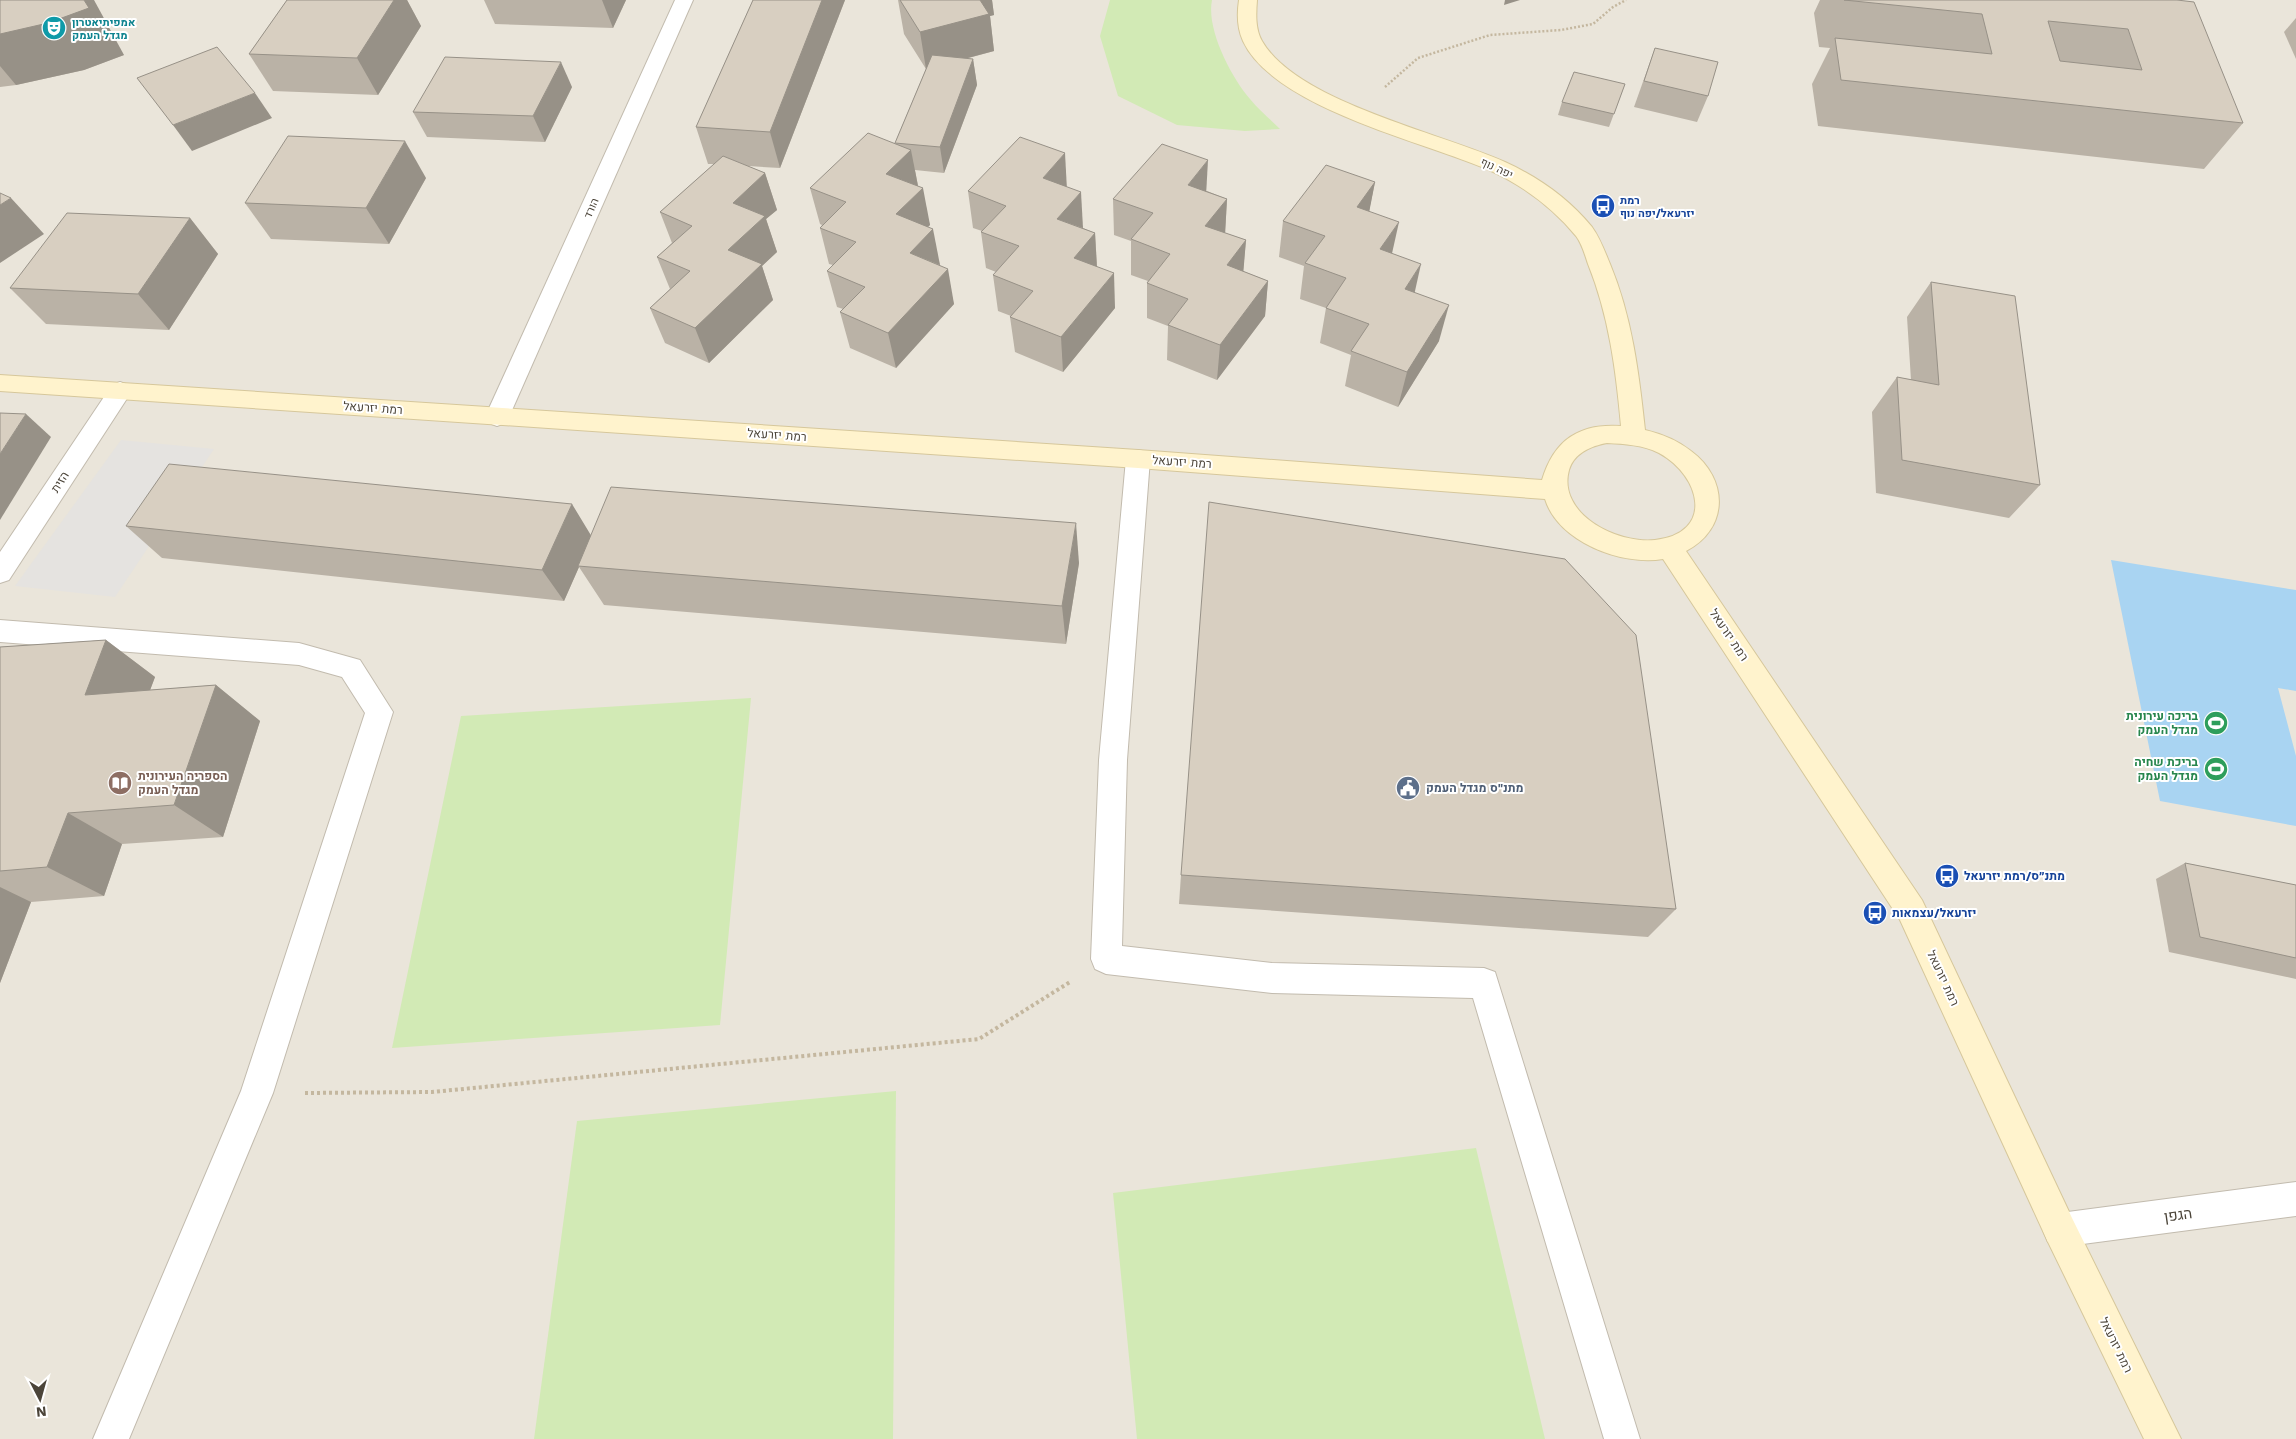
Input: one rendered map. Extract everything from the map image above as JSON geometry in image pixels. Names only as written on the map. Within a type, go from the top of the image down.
[{"type":"street","name":"הורד","points":[[497,417],[684,0]]},
{"type":"street","name":"יפה נוף","points":[[1248,0],[1246,11],[1253,43],[1282,74],[1326,100],[1363,116],[1498,166],[1548,196],[1585,233],[1608,283],[1626,351],[1634,435]]},
{"type":"street","name":"רמת יזרעאל","points":[[0,383],[1138,459],[1555,490]]},
{"type":"street","name":"הזית","points":[[0,573],[120,391]]},
{"type":"street","points":[[1607,434],[1634,435],[1654,440],[1671,448],[1699,473],[1706,487],[1709,502],[1707,517],[1699,530],[1687,541],[1670,548],[1650,551],[1629,549],[1588,534],[1572,521],[1561,506],[1555,490],[1556,470],[1566,452],[1584,440],[1607,434]]},
{"type":"street","points":[[1138,459],[1113,760],[1106,959],[1272,978],[1484,983],[1622,1439]]},
{"type":"street","name":"רמת יזרעאל","points":[[1670,548],[1911,910],[2060,1230],[2163,1439]]},
{"type":"street","points":[[0,631],[299,654],[351,668],[379,712],[257,1093],[111,1439]]},
{"type":"street","name":"הגפן","points":[[2060,1230],[2296,1199]]},
{"type":"path","points":[[1363,116],[1384,88],[1418,58],[1490,35],[1561,30],[1592,24],[1613,7],[1626,0]]},
{"type":"path","points":[[257,1093],[432,1092],[746,1060],[979,1039],[1106,959]]},
{"type":"shaded area","points":[[0,0],[2296,0],[2296,1439],[0,1439]]},
{"type":"shaded area","points":[[121,440],[214,449],[115,597],[15,586]]},
{"type":"green space","points":[[1110,0],[1212,0],[1211,12],[1216,38],[1228,66],[1250,99],[1280,129],[1245,131],[1177,125],[1118,96],[1100,36]]},
{"type":"green space","points":[[751,698],[720,1025],[392,1048],[461,716]]},
{"type":"green space","points":[[896,1091],[893,1439],[534,1439],[577,1121]]},
{"type":"green space","points":[[1476,1148],[1545,1439],[1137,1439],[1113,1193]]},
{"type":"water","name":"בריכה עירונית מגדל העמק","points":[[2111,560],[2296,590],[2296,691],[2278,688],[2296,756],[2296,826],[2160,801]]},
{"type":"building","points":[[0,0],[84,0],[89,8],[48,23],[0,34]]},
{"type":"building","points":[[287,0],[394,0],[357,58],[249,54]]},
{"type":"building","points":[[753,0],[822,0],[770,132],[696,127]]},
{"type":"building","points":[[900,0],[980,0],[989,14],[920,32]]},
{"type":"building","points":[[1844,0],[2177,0],[2194,2],[2243,123],[1841,80],[1835,38],[1992,54],[1982,14]],"holes":[[[2048,21],[2128,29],[2142,70],[2060,61]]]},
{"type":"building","points":[[217,47],[255,93],[173,125],[137,78]]},
{"type":"building","points":[[1655,48],[1718,62],[1708,96],[1644,81]]},
{"type":"building","points":[[932,55],[973,59],[940,147],[895,143]]},
{"type":"building","points":[[445,57],[561,62],[533,116],[413,112]]},
{"type":"building","points":[[1574,72],[1625,84],[1614,114],[1562,102]]},
{"type":"building","points":[[868,133],[911,150],[886,174],[923,188],[896,214],[933,229],[910,253],[948,269],[888,333],[840,312],[865,287],[827,271],[856,242],[820,228],[846,202],[810,188]]},
{"type":"building","points":[[288,136],[405,141],[366,208],[245,203]]},
{"type":"building","points":[[1020,137],[1065,153],[1043,178],[1081,192],[1057,219],[1095,233],[1074,258],[1114,273],[1061,337],[1010,317],[1033,291],[993,275],[1019,246],[981,232],[1006,206],[968,191]]},
{"type":"building","points":[[1162,144],[1208,160],[1188,185],[1227,199],[1205,226],[1246,240],[1227,265],[1268,281],[1220,345],[1168,325],[1188,299],[1147,283],[1170,254],[1131,239],[1153,213],[1113,199]]},
{"type":"building","points":[[723,156],[765,173],[733,203],[765,216],[728,250],[762,264],[695,328],[650,308],[690,271],[657,257],[692,226],[660,212]]},
{"type":"building","points":[[1326,165],[1375,182],[1357,207],[1399,222],[1380,249],[1421,264],[1405,289],[1449,305],[1407,372],[1351,351],[1369,324],[1326,308],[1346,278],[1305,263],[1325,236],[1283,221]]},
{"type":"building","points":[[0,193],[11,198],[0,205]]},
{"type":"building","points":[[67,213],[190,218],[138,294],[10,288]]},
{"type":"building","points":[[1931,282],[2015,296],[2040,485],[1902,460],[1897,377],[1939,385]]},
{"type":"building","points":[[0,413],[26,414],[0,454]]},
{"type":"building","points":[[169,464],[572,504],[542,570],[126,526]]},
{"type":"building","points":[[611,487],[1076,523],[1062,606],[578,566]]},
{"type":"building","name":"מתנ\"ס מגדל העמק","points":[[1209,502],[1565,559],[1636,635],[1676,909],[1181,875]]},
{"type":"building","points":[[106,640],[85,695],[216,685],[174,805],[68,813],[47,867],[0,871],[0,647]]},
{"type":"building","points":[[2185,863],[2296,885],[2296,958],[2200,937]]},
{"type":"place","name":"אמפיתיאטרון מגדל העמק","points":[[54,28]]},
{"type":"place","name":"רמת יזרעאל/יפה נוף","points":[[1603,206]]},
{"type":"place","name":"בריכה עירונית מגדל העמק","points":[[2216,723]]},
{"type":"place","name":"בריכת שחיה מגדל העמק","points":[[2216,769]]},
{"type":"place","name":"הספריה העירונית מגדל העמק","points":[[120,783]]},
{"type":"place","name":"מתנ\"ס מגדל העמק","points":[[1408,788]]},
{"type":"place","name":"מתנ״ס/רמת יזרעאל","points":[[1947,876]]},
{"type":"place","name":"יזרעאל/עצמאות","points":[[1875,913]]}]
